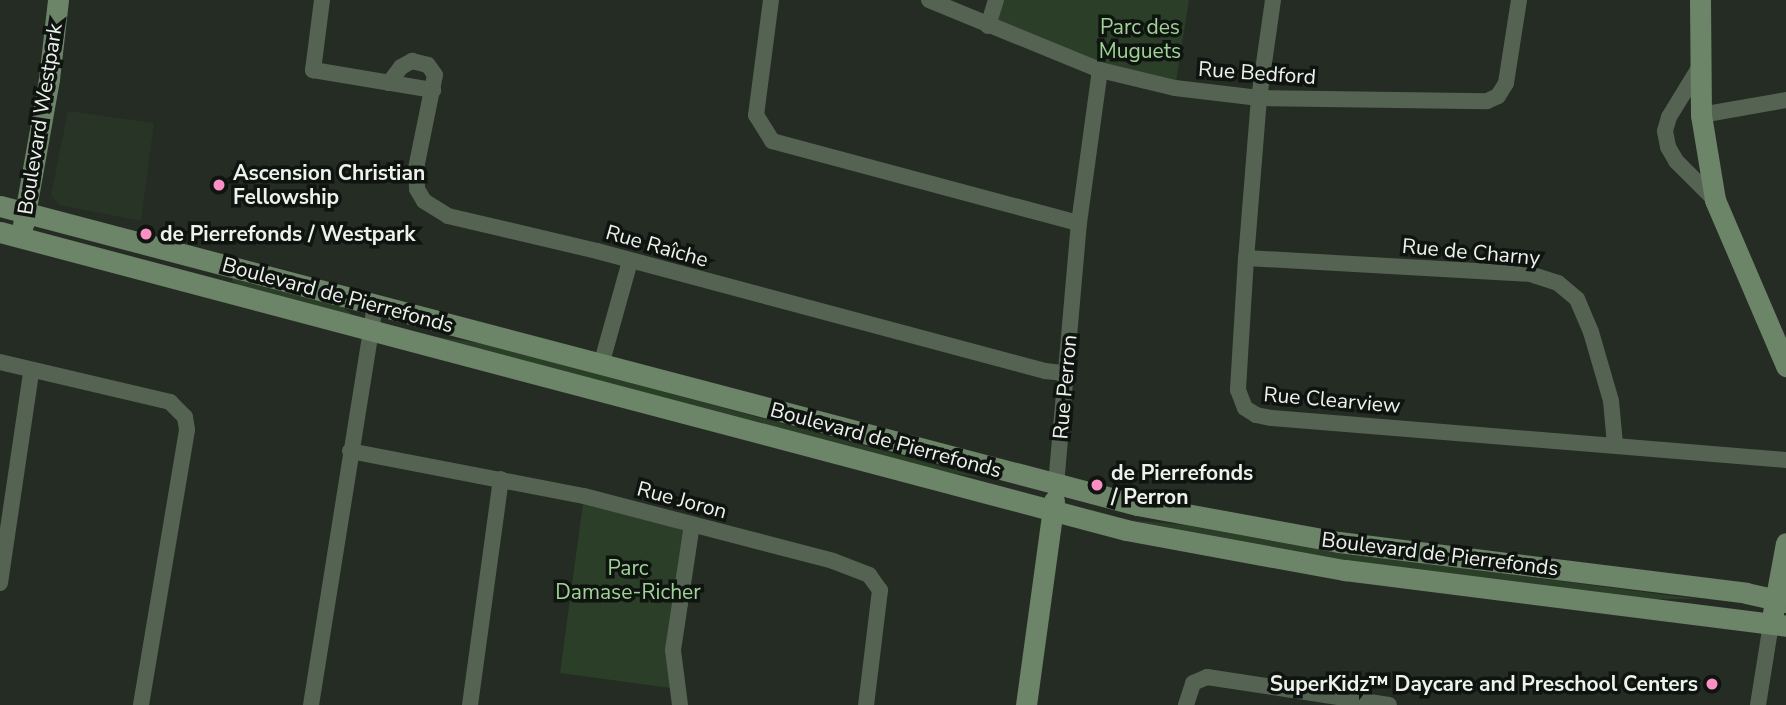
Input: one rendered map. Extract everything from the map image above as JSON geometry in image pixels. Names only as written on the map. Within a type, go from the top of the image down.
[{"type":"main road","name":"Boulevard Westpark","points":[[21,238],[49,79],[58,0]]},
{"type":"main road","points":[[1700,0],[1701,115],[1715,200],[1786,366]]},
{"type":"main road","name":"Boulevard de Pierrefonds","points":[[0,206],[1056,485],[1266,531],[1746,593],[1781,601]]},
{"type":"main road","name":"Boulevard de Pierrefonds","points":[[0,232],[1053,513],[1193,544],[1307,565],[1779,625]]},
{"type":"main road","name":"Rue Perron","points":[[1026,705],[1056,485]]},
{"type":"main road","points":[[1779,625],[1786,543]]},
{"type":"street","points":[[321,0],[313,70],[389,83],[433,90],[435,75],[428,65],[412,61],[401,67],[389,83]]},
{"type":"street","points":[[771,0],[756,116],[772,141],[1079,223]]},
{"type":"street","name":"Rue Bedford","points":[[929,0],[1100,69],[1175,88],[1259,98],[1488,101],[1498,96],[1506,83],[1519,0]]},
{"type":"street","points":[[988,26],[996,0]]},
{"type":"street","name":"Rue Clearview","points":[[1273,0],[1259,98],[1238,390],[1241,403],[1250,413],[1272,418],[1786,460]]},
{"type":"street","points":[[1699,68],[1669,117],[1665,131],[1668,147],[1676,162],[1715,200]]},
{"type":"street","name":"Rue Perron","points":[[1056,485],[1079,223],[1100,69]]},
{"type":"street","name":"Rue Raîche","points":[[433,90],[416,168],[416,189],[424,201],[448,216],[630,261],[1045,371],[1065,373]]},
{"type":"street","points":[[1701,115],[1786,100]]},
{"type":"street","name":"Rue de Charny","points":[[1246,258],[1531,274],[1558,283],[1577,299],[1591,332],[1611,401],[1615,444]]},
{"type":"street","points":[[601,365],[630,261]]},
{"type":"street","points":[[311,705],[375,305]]},
{"type":"street","points":[[0,362],[31,372],[170,402],[185,417],[185,438],[141,705]]},
{"type":"street","points":[[0,583],[31,372]]},
{"type":"street","name":"Rue Joron","points":[[350,451],[584,496],[834,561],[869,575],[880,590],[866,705]]},
{"type":"street","points":[[470,705],[501,479]]},
{"type":"street","points":[[680,705],[673,650],[691,524]]},
{"type":"street","points":[[1758,705],[1779,625]]},
{"type":"street","points":[[1186,705],[1193,683],[1207,677],[1389,705]]},
{"type":"shaded area","points":[[68,111],[154,123],[141,221],[59,205],[51,195]]},
{"type":"green space","name":"Parc des Muguets","points":[[996,0],[1189,0],[1175,88],[988,26]]},
{"type":"green space","points":[[233,277],[339,305],[351,313],[350,317],[244,288],[232,281]]},
{"type":"green space","points":[[431,336],[486,344],[984,478],[929,470]]},
{"type":"green space","name":"Parc Damase-Richer","points":[[584,496],[692,524],[673,650],[678,689],[560,673]]},
{"type":"green space","points":[[1129,520],[1185,525],[1323,550],[1697,599],[1648,599],[1367,564]]},
{"type":"place","name":"Ascension Christian Fellowship","points":[[219,185]]},
{"type":"place","name":"de Pierrefonds / Westpark","points":[[146,234]]},
{"type":"place","name":"de Pierrefonds / Perron","points":[[1097,485]]},
{"type":"place","name":"SuperKidz™ Daycare and Preschool Centers","points":[[1712,684]]}]
